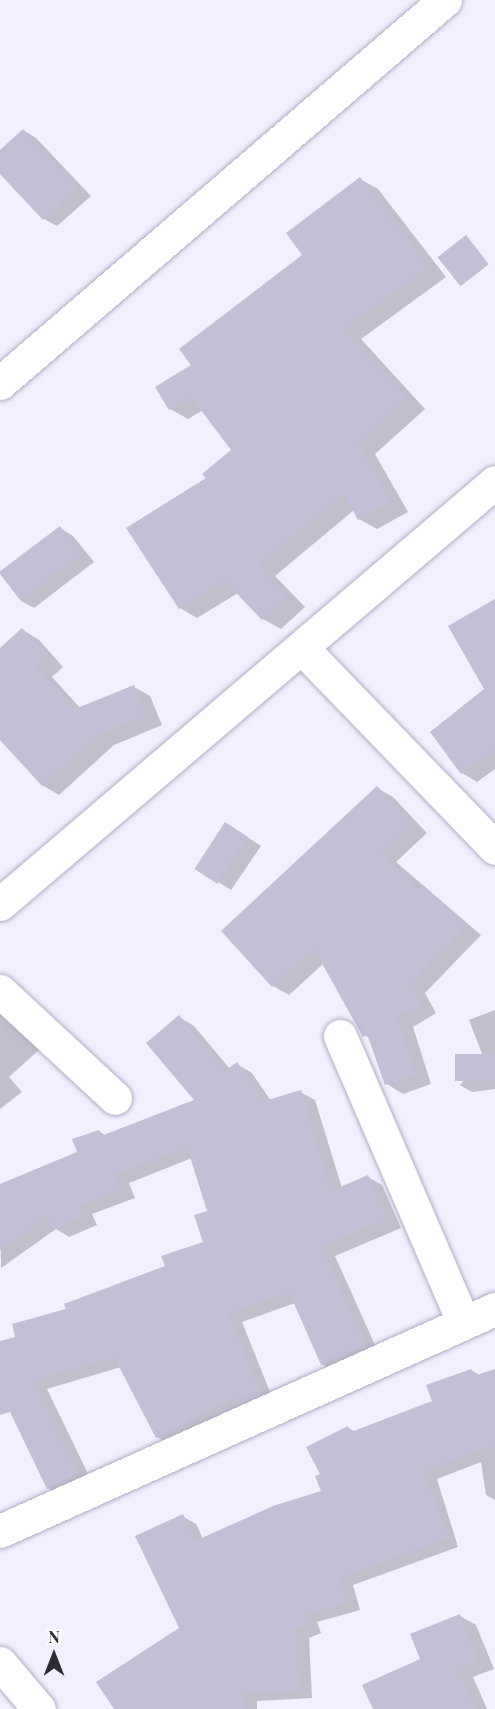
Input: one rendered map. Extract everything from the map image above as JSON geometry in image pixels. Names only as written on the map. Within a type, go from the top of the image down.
[{"type":"street","points":[[0,383],[445,0]]},
{"type":"street","points":[[0,904],[495,482]]},
{"type":"street","points":[[302,648],[495,848]]},
{"type":"street","points":[[0,991],[115,1098]]},
{"type":"street","points":[[340,1036],[463,1322]]},
{"type":"street","points":[[0,1531],[495,1309]]},
{"type":"street","points":[[0,1663],[39,1709]]},
{"type":"building","points":[[23,129],[79,187],[43,220],[0,174],[0,150]]},
{"type":"building","points":[[360,177],[429,267],[344,329],[408,398],[358,444],[392,502],[358,520],[343,494],[259,565],[288,596],[262,620],[224,580],[179,609],[126,528],[206,478],[202,474],[231,450],[191,397],[169,410],[155,387],[191,365],[179,349],[302,255],[286,233]]},
{"type":"building","points":[[466,235],[489,264],[460,286],[438,257]]},
{"type":"building","points":[[60,526],[81,554],[20,600],[0,571]]},
{"type":"building","points":[[495,599],[495,749],[461,774],[430,732],[484,689],[448,626]]},
{"type":"building","points":[[22,628],[48,656],[36,666],[75,709],[134,685],[147,716],[97,736],[42,786],[0,740],[0,648]]},
{"type":"building","points":[[377,786],[412,823],[381,852],[418,889],[423,885],[466,926],[410,984],[421,1004],[397,1017],[416,1075],[385,1085],[367,1034],[363,1037],[314,949],[272,987],[221,931]]},
{"type":"building","points":[[225,822],[248,837],[217,884],[195,869]]},
{"type":"building","points":[[179,1015],[225,1071],[237,1062],[264,1101],[301,1090],[331,1191],[368,1175],[387,1219],[322,1247],[366,1346],[321,1365],[289,1292],[229,1313],[261,1394],[237,1404],[234,1398],[156,1438],[114,1357],[33,1381],[79,1474],[47,1489],[10,1412],[0,1415],[0,1341],[15,1337],[12,1324],[66,1309],[64,1304],[165,1266],[161,1256],[203,1242],[194,1215],[207,1211],[187,1147],[116,1175],[121,1190],[79,1206],[84,1217],[53,1230],[48,1216],[0,1250],[0,1184],[77,1152],[72,1139],[99,1130],[101,1136],[194,1100],[146,1043]]},
{"type":"building","points":[[455,1054],[495,1054],[495,1081],[455,1081]]},
{"type":"building","points":[[471,1369],[474,1376],[495,1369],[495,1445],[424,1471],[449,1538],[340,1578],[347,1602],[304,1615],[308,1625],[296,1630],[299,1691],[244,1694],[246,1709],[114,1709],[96,1682],[179,1628],[135,1536],[183,1514],[195,1541],[273,1506],[321,1491],[315,1476],[320,1474],[306,1447],[348,1426],[351,1432],[432,1401],[426,1385]]},
{"type":"building","points":[[460,1614],[478,1660],[457,1668],[475,1709],[373,1709],[362,1685],[420,1659],[410,1634]]}]
